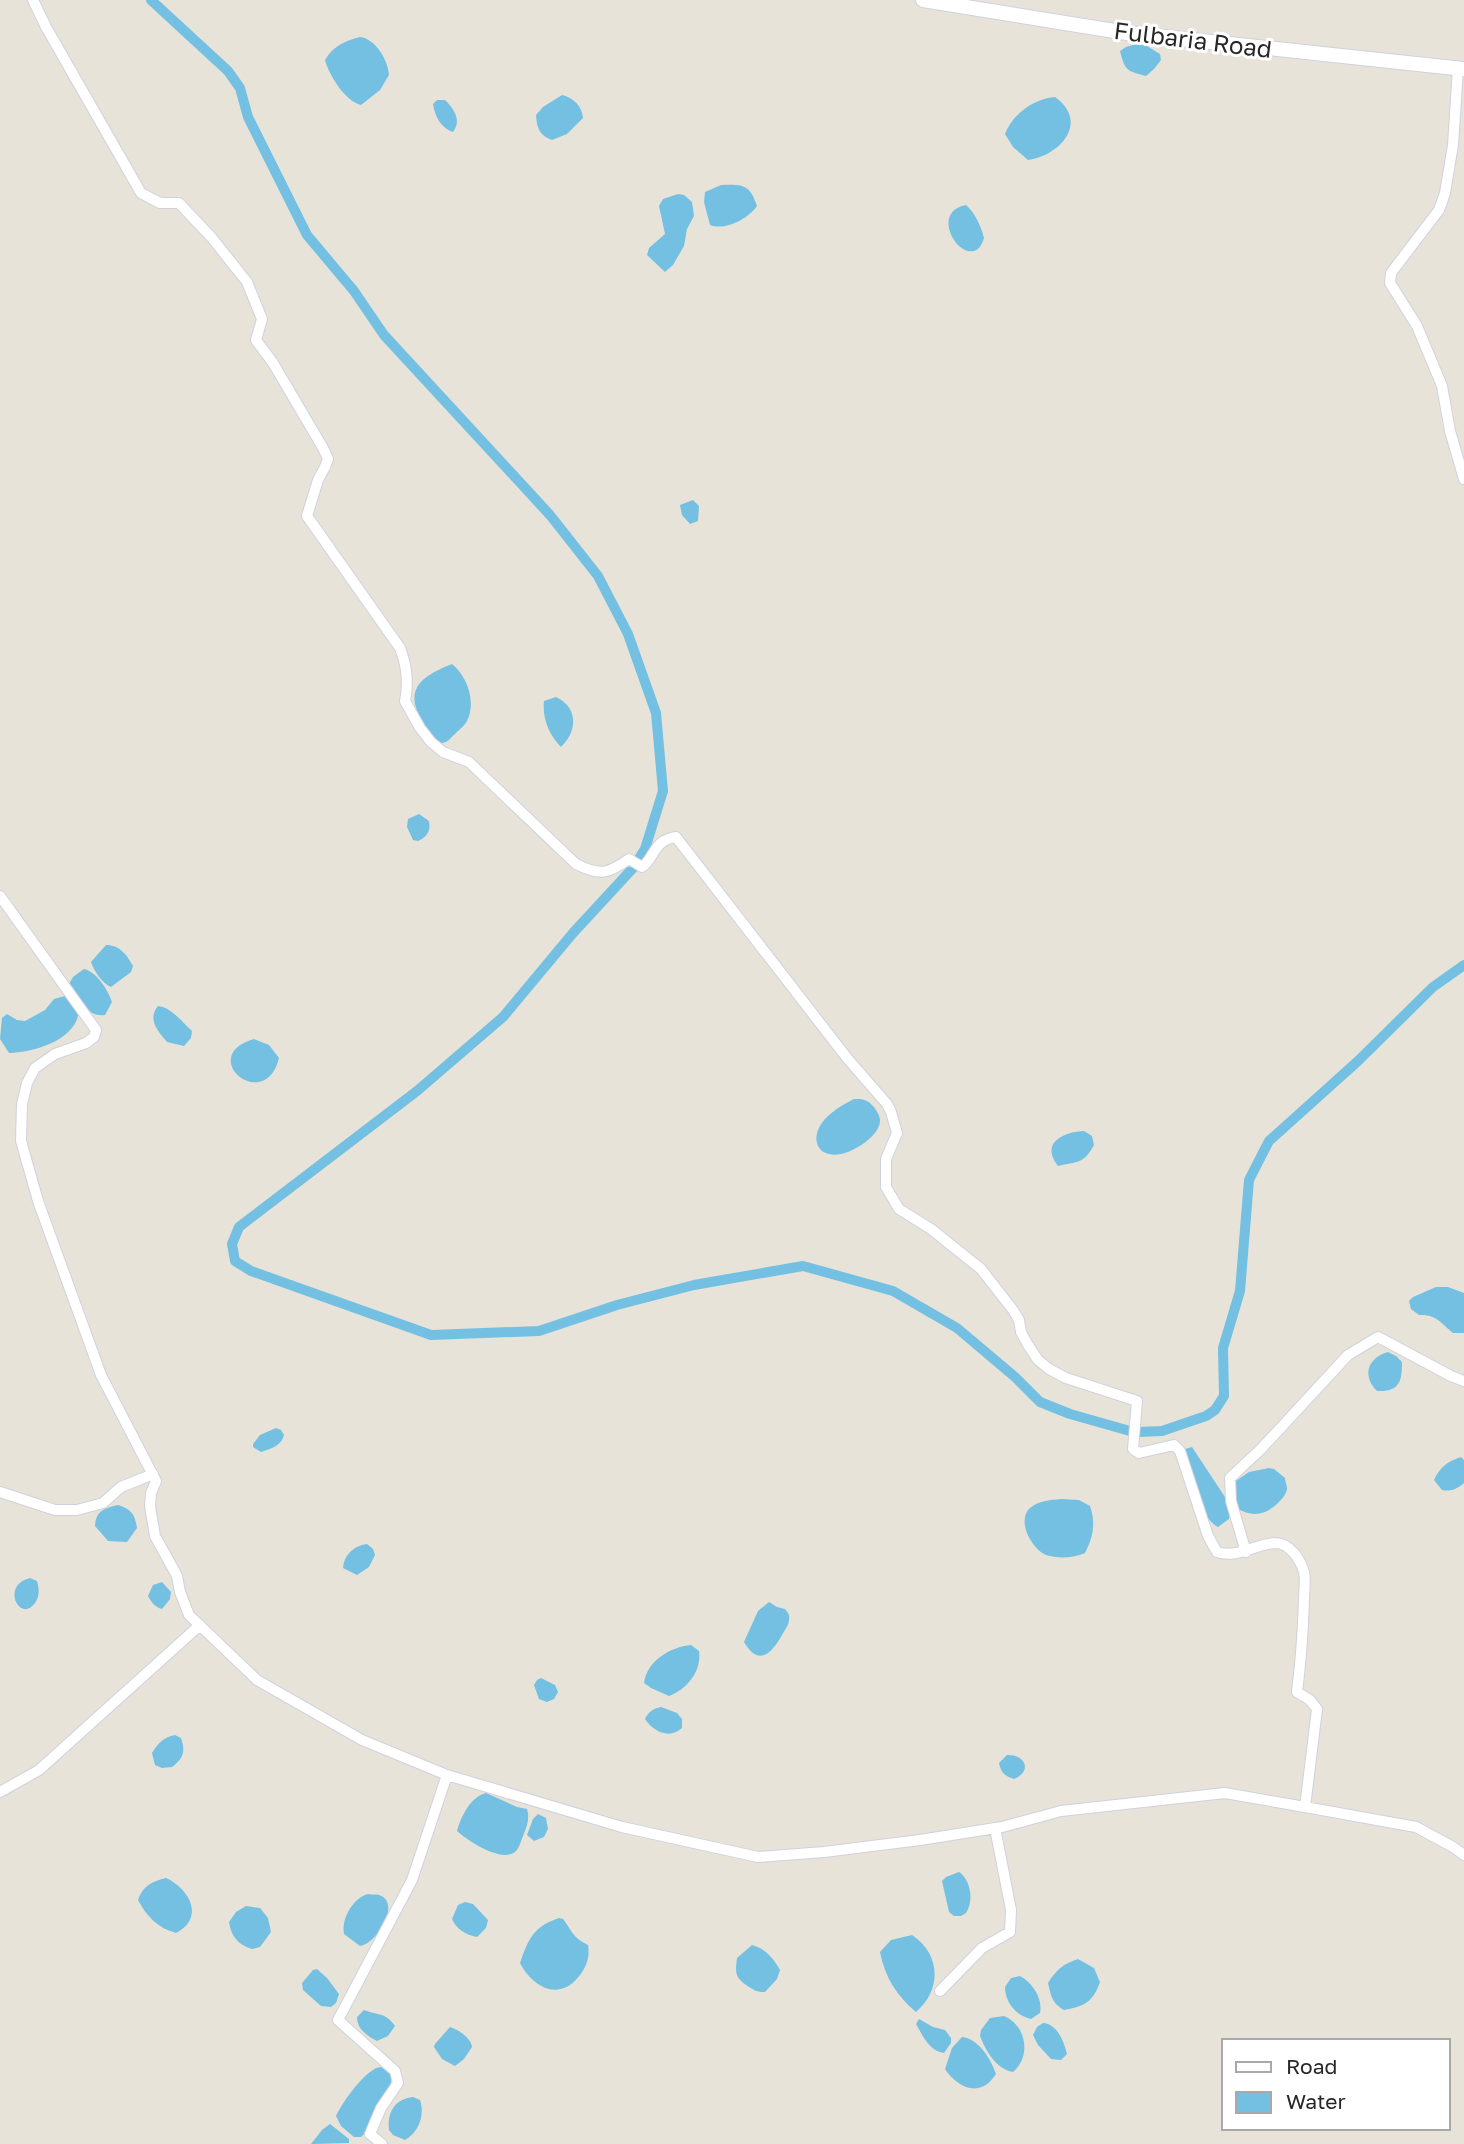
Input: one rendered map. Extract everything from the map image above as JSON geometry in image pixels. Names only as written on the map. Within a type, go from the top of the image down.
[{"type":"main road","name":"Fulbaria Road","points":[[923,0],[1127,33],[1461,69]]},
{"type":"street","points":[[33,0],[141,193],[160,203],[179,203],[212,238],[247,282],[262,319],[256,340],[273,363],[328,459],[318,480],[307,516],[400,648],[408,686],[405,701],[430,741],[443,751],[469,762],[576,864],[590,871],[612,871],[629,859],[642,867],[647,863],[650,854],[663,842],[676,837],[847,1058],[887,1104],[897,1133],[886,1160],[886,1187],[899,1209],[931,1229],[981,1269],[1013,1310],[1019,1320],[1021,1332],[1038,1360],[1049,1369],[1066,1378],[1137,1401],[1133,1449],[1139,1453],[1174,1445],[1180,1451],[1208,1536],[1217,1552],[1246,1552],[1277,1543],[1286,1545],[1298,1559],[1305,1575],[1297,1692],[1310,1700],[1317,1709],[1305,1807]]},
{"type":"street","points":[[1461,69],[1454,145],[1445,194],[1439,210],[1391,273],[1391,283],[1417,326],[1442,386],[1450,431],[1464,479]]},
{"type":"street","points":[[0,895],[96,1030],[94,1037],[86,1043],[55,1054],[35,1068],[27,1083],[22,1104],[21,1141],[38,1200],[101,1375],[156,1481],[150,1506],[155,1536],[177,1576],[180,1592],[190,1615],[257,1680],[362,1740],[447,1775],[622,1827],[758,1857],[824,1852],[995,1828],[1061,1811],[1225,1793],[1416,1827],[1464,1856]]},
{"type":"street","points":[[1246,1552],[1231,1501],[1230,1478],[1261,1449],[1348,1355],[1378,1337],[1464,1381]]},
{"type":"street","points":[[0,1492],[55,1510],[76,1510],[103,1503],[121,1487],[153,1474]]},
{"type":"street","points":[[0,1792],[39,1770],[200,1625]]},
{"type":"street","points":[[382,2144],[370,2134],[381,2108],[398,2083],[395,2071],[338,2020],[412,1880],[447,1775]]},
{"type":"street","points":[[940,1991],[982,1948],[1010,1932],[1011,1910],[995,1828]]},
{"type":"water","points":[[360,37],[371,42],[380,51],[389,75],[380,90],[361,105],[355,103],[338,87],[325,60],[340,45]]},
{"type":"water","points":[[1136,44],[1147,46],[1160,54],[1161,60],[1146,76],[1128,69],[1122,58],[1120,51]]},
{"type":"water","points":[[562,95],[577,103],[583,118],[567,134],[552,140],[540,130],[536,115]]},
{"type":"water","points":[[1055,97],[1070,117],[1067,136],[1051,152],[1028,160],[1013,147],[1005,134],[1013,120],[1025,109],[1039,101]]},
{"type":"water","points":[[437,100],[445,100],[454,111],[457,123],[453,132],[445,128],[437,118],[433,104]]},
{"type":"water","points":[[721,185],[748,189],[757,206],[736,223],[710,225],[704,202],[705,192]]},
{"type":"water","points":[[678,194],[684,195],[692,202],[694,216],[687,229],[684,246],[673,265],[665,272],[647,255],[649,248],[665,234],[659,206],[663,199]]},
{"type":"water","points":[[966,205],[977,220],[984,238],[980,248],[972,251],[957,244],[949,226],[949,217],[955,210]]},
{"type":"water","points":[[693,500],[699,506],[698,521],[690,524],[682,515],[680,505]]},
{"type":"water","points":[[452,664],[468,687],[471,709],[463,726],[448,741],[442,743],[432,736],[425,726],[414,698],[416,690],[426,678]]},
{"type":"water","points":[[556,697],[568,707],[573,720],[567,741],[561,747],[550,732],[544,714],[544,701]]},
{"type":"water","points":[[419,814],[429,821],[429,831],[418,841],[413,840],[407,827],[408,819]]},
{"type":"water","points":[[106,945],[122,951],[133,966],[131,972],[111,987],[99,976],[91,962]]},
{"type":"water","points":[[84,969],[98,978],[110,997],[112,1002],[105,1015],[88,1010],[69,984],[73,977]]},
{"type":"water","points":[[65,996],[79,1010],[71,1029],[63,1037],[42,1047],[9,1053],[0,1039],[2,1018],[7,1014],[25,1021],[45,1010],[54,999]]},
{"type":"water","points":[[158,1006],[172,1012],[192,1031],[191,1038],[184,1046],[167,1042],[157,1029],[154,1016]]},
{"type":"water","points":[[254,1039],[269,1045],[279,1058],[271,1074],[261,1081],[249,1082],[232,1068],[231,1057],[238,1047]]},
{"type":"water","points":[[854,1099],[862,1099],[871,1104],[879,1115],[879,1126],[866,1142],[846,1153],[825,1153],[817,1144],[816,1137],[821,1124],[833,1112]]},
{"type":"water","points":[[1084,1131],[1092,1136],[1094,1145],[1090,1151],[1079,1161],[1058,1166],[1052,1151],[1056,1140]]},
{"type":"water","points":[[1436,1287],[1448,1287],[1464,1293],[1464,1333],[1453,1333],[1434,1318],[1419,1315],[1411,1309],[1409,1301],[1413,1297]]},
{"type":"water","points":[[1388,1352],[1402,1362],[1400,1380],[1391,1390],[1377,1391],[1369,1379],[1369,1368],[1375,1359]]},
{"type":"water","points":[[276,1428],[284,1435],[278,1444],[261,1452],[253,1447],[260,1435]]},
{"type":"water","points":[[1192,1447],[1231,1510],[1229,1519],[1218,1527],[1211,1522],[1197,1494],[1185,1452],[1185,1449]]},
{"type":"water","points":[[1461,1457],[1464,1460],[1464,1483],[1454,1490],[1442,1490],[1434,1480],[1438,1472]]},
{"type":"water","points":[[1269,1468],[1285,1478],[1287,1489],[1282,1499],[1268,1511],[1258,1514],[1236,1508],[1233,1483],[1249,1472]]},
{"type":"water","points":[[1079,1500],[1090,1506],[1093,1530],[1085,1553],[1066,1557],[1046,1555],[1031,1541],[1025,1527],[1026,1514],[1030,1508],[1040,1502]]},
{"type":"water","points":[[118,1505],[132,1513],[136,1523],[137,1528],[127,1542],[108,1541],[95,1526],[102,1511]]},
{"type":"water","points":[[367,1544],[375,1555],[369,1567],[357,1575],[343,1568],[350,1552]]},
{"type":"water","points":[[30,1578],[37,1581],[38,1595],[35,1603],[24,1609],[19,1606],[14,1595],[21,1582]]},
{"type":"water","points":[[162,1582],[171,1592],[170,1599],[162,1609],[148,1596],[153,1585]]},
{"type":"water","points":[[769,1602],[785,1609],[789,1622],[773,1648],[759,1656],[744,1642],[758,1611]]},
{"type":"water","points":[[691,1645],[699,1651],[698,1665],[692,1678],[682,1689],[669,1696],[644,1683],[650,1668],[661,1657],[675,1649]]},
{"type":"water","points":[[541,1678],[555,1685],[558,1692],[554,1699],[547,1702],[539,1699],[534,1685]]},
{"type":"water","points":[[661,1707],[677,1713],[682,1719],[682,1728],[667,1734],[648,1723],[645,1719],[648,1714]]},
{"type":"water","points":[[175,1735],[181,1738],[182,1743],[183,1751],[179,1761],[172,1767],[162,1768],[155,1765],[152,1753],[154,1749],[164,1739]]},
{"type":"water","points":[[1007,1755],[1018,1757],[1024,1764],[1023,1772],[1014,1779],[1004,1774],[999,1763]]},
{"type":"water","points":[[486,1793],[527,1809],[526,1829],[518,1848],[510,1854],[503,1855],[486,1850],[457,1831],[471,1803]]},
{"type":"water","points":[[538,1814],[546,1818],[548,1829],[544,1837],[534,1841],[527,1835],[533,1819]]},
{"type":"water","points":[[959,1872],[969,1885],[970,1903],[966,1913],[954,1916],[949,1912],[942,1881]]},
{"type":"water","points":[[166,1878],[182,1889],[191,1904],[190,1920],[176,1933],[154,1921],[138,1900],[148,1885]]},
{"type":"water","points":[[368,1894],[379,1895],[385,1899],[388,1914],[380,1931],[367,1944],[360,1946],[344,1934],[344,1922],[353,1904]]},
{"type":"water","points":[[465,1902],[473,1904],[488,1920],[486,1928],[477,1937],[462,1931],[452,1919],[458,1905]]},
{"type":"water","points":[[246,1906],[260,1908],[268,1918],[271,1932],[260,1947],[252,1949],[236,1939],[229,1922],[236,1912]]},
{"type":"water","points":[[559,1918],[563,1919],[576,1937],[588,1945],[589,1953],[580,1975],[564,1988],[556,1990],[539,1985],[520,1963],[533,1935],[543,1925]]},
{"type":"water","points":[[912,1935],[929,1952],[935,1972],[930,1993],[916,2012],[893,1986],[880,1952],[891,1940]]},
{"type":"water","points":[[752,1945],[769,1954],[780,1970],[777,1979],[765,1992],[751,1988],[737,1975],[737,1958]]},
{"type":"water","points":[[1078,1959],[1094,1968],[1100,1982],[1087,2002],[1064,2010],[1053,1999],[1048,1983],[1060,1968]]},
{"type":"water","points":[[317,1969],[339,1994],[336,2003],[331,2007],[321,2006],[303,1990],[302,1983]]},
{"type":"water","points":[[1020,1976],[1033,1987],[1040,2002],[1040,2013],[1031,2019],[1016,2012],[1006,1993],[1005,1987],[1011,1978]]},
{"type":"water","points":[[364,2010],[385,2016],[395,2026],[388,2036],[377,2041],[363,2032],[357,2017]]},
{"type":"water","points":[[1004,2016],[1017,2026],[1024,2041],[1023,2058],[1013,2072],[997,2063],[980,2036],[990,2018]]},
{"type":"water","points":[[919,2019],[945,2030],[951,2038],[951,2043],[944,2053],[927,2042],[916,2024]]},
{"type":"water","points":[[1043,2023],[1052,2026],[1062,2039],[1067,2054],[1061,2060],[1051,2059],[1033,2035]]},
{"type":"water","points":[[450,2027],[464,2035],[472,2047],[455,2066],[442,2059],[434,2047]]},
{"type":"water","points":[[962,2037],[974,2042],[984,2051],[996,2074],[981,2087],[964,2086],[945,2069],[952,2048]]},
{"type":"water","points":[[381,2067],[391,2074],[386,2096],[365,2133],[361,2137],[354,2137],[341,2126],[336,2116],[349,2095],[368,2073]]},
{"type":"water","points":[[413,2097],[420,2100],[421,2117],[417,2128],[405,2140],[393,2135],[389,2130],[389,2118],[401,2100]]},
{"type":"water","points":[[330,2124],[349,2139],[349,2143],[311,2144],[322,2130]]},
{"type":"waterway","points":[[151,0],[228,71],[240,88],[248,117],[307,235],[354,291],[384,335],[550,515],[598,576],[628,634],[656,713],[663,791],[645,849],[633,868],[573,933],[503,1017],[417,1091],[239,1227],[232,1244],[235,1261],[251,1271],[431,1335],[539,1331],[617,1305],[694,1285],[803,1266],[893,1291],[957,1328],[1040,1402],[1070,1414],[1130,1431]]},
{"type":"waterway","points":[[1139,1432],[1162,1431],[1206,1416],[1215,1410],[1224,1396],[1223,1348],[1240,1291],[1249,1180],[1269,1141],[1358,1061],[1433,987],[1464,965]]}]
